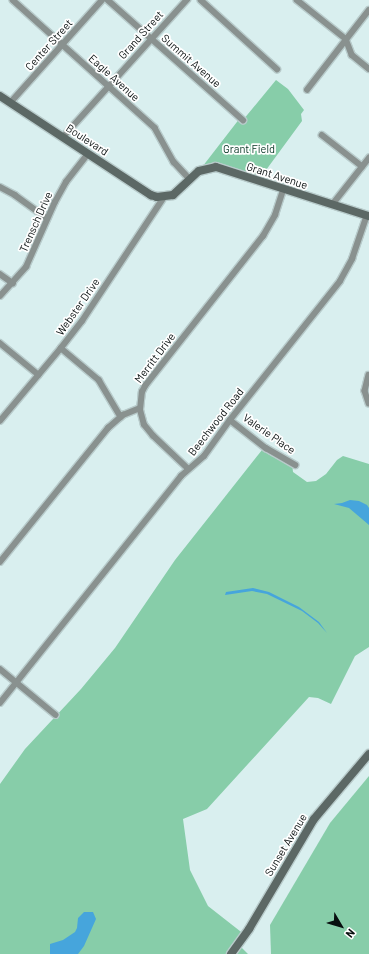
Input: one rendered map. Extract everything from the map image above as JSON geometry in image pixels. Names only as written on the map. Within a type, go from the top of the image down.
[{"type":"street","name":"Eagle Avenue","points":[[13,0],[155,128],[174,162],[190,179]]},
{"type":"street","name":"Center Street","points":[[10,102],[102,0]]},
{"type":"street","name":"Summit Avenue","points":[[108,0],[243,120]]},
{"type":"street","name":"Grand Street","points":[[63,137],[187,0]]},
{"type":"street","points":[[201,0],[277,69]]},
{"type":"street","points":[[299,1],[346,39],[352,55],[369,69]]},
{"type":"street","points":[[307,90],[369,10]]},
{"type":"street","name":"Boulevard","points":[[0,96],[151,195],[164,197]]},
{"type":"street","points":[[322,134],[362,166]]},
{"type":"street","name":"Trensch Drive","points":[[0,296],[26,267],[66,182],[88,154]]},
{"type":"street","points":[[332,205],[369,158]]},
{"type":"street","name":"Grant Avenue","points":[[164,197],[177,192],[198,171],[216,167],[284,190],[368,215]]},
{"type":"street","points":[[0,187],[15,195],[48,218]]},
{"type":"street","name":"Merritt Drive","points":[[140,408],[140,399],[145,386],[263,236],[275,215],[284,190]]},
{"type":"street","name":"Webster Drive","points":[[0,421],[82,321],[164,197]]},
{"type":"street","name":"Beechwood Road","points":[[0,703],[188,469],[204,456],[230,420],[340,281],[352,259],[368,215]]},
{"type":"street","points":[[0,274],[12,283]]},
{"type":"street","points":[[0,342],[39,375]]},
{"type":"street","points":[[61,348],[99,380],[121,417]]},
{"type":"street","points":[[369,375],[365,391],[369,403]]},
{"type":"street","points":[[0,562],[108,428],[121,417],[140,408],[141,418],[148,431],[188,469]]},
{"type":"street","name":"Valerie Place","points":[[230,420],[266,448],[296,465]]},
{"type":"street","points":[[0,552],[7,553]]},
{"type":"street","points":[[0,669],[56,715]]},
{"type":"street","name":"Sunset Avenue","points":[[230,954],[250,929],[314,819],[369,754]]},
{"type":"green space","name":"Grant Field","points":[[276,80],[288,89],[304,110],[301,114],[302,121],[258,181],[222,169],[199,171],[240,118],[243,120]]},
{"type":"green space","points":[[262,450],[273,457],[281,457],[292,463],[293,472],[307,482],[316,481],[326,474],[337,460],[343,456],[369,464],[369,647],[355,656],[331,704],[318,698],[309,697],[207,809],[183,819],[190,870],[208,906],[245,935],[240,943],[241,947],[248,954],[0,954],[0,784],[25,749],[81,689],[115,648],[175,560]]},
{"type":"green space","points":[[369,776],[369,954],[271,954],[270,925],[330,823]]},
{"type":"water","points":[[350,500],[359,501],[367,505],[369,508],[369,525],[349,508],[334,504]]},
{"type":"water","points":[[253,588],[269,592],[299,607],[319,622],[327,633],[318,623],[302,611],[267,594],[252,591],[225,595],[226,592]]},
{"type":"water","points":[[84,912],[93,912],[96,919],[84,946],[78,954],[50,954],[50,944],[63,940],[75,932],[78,918]]}]
